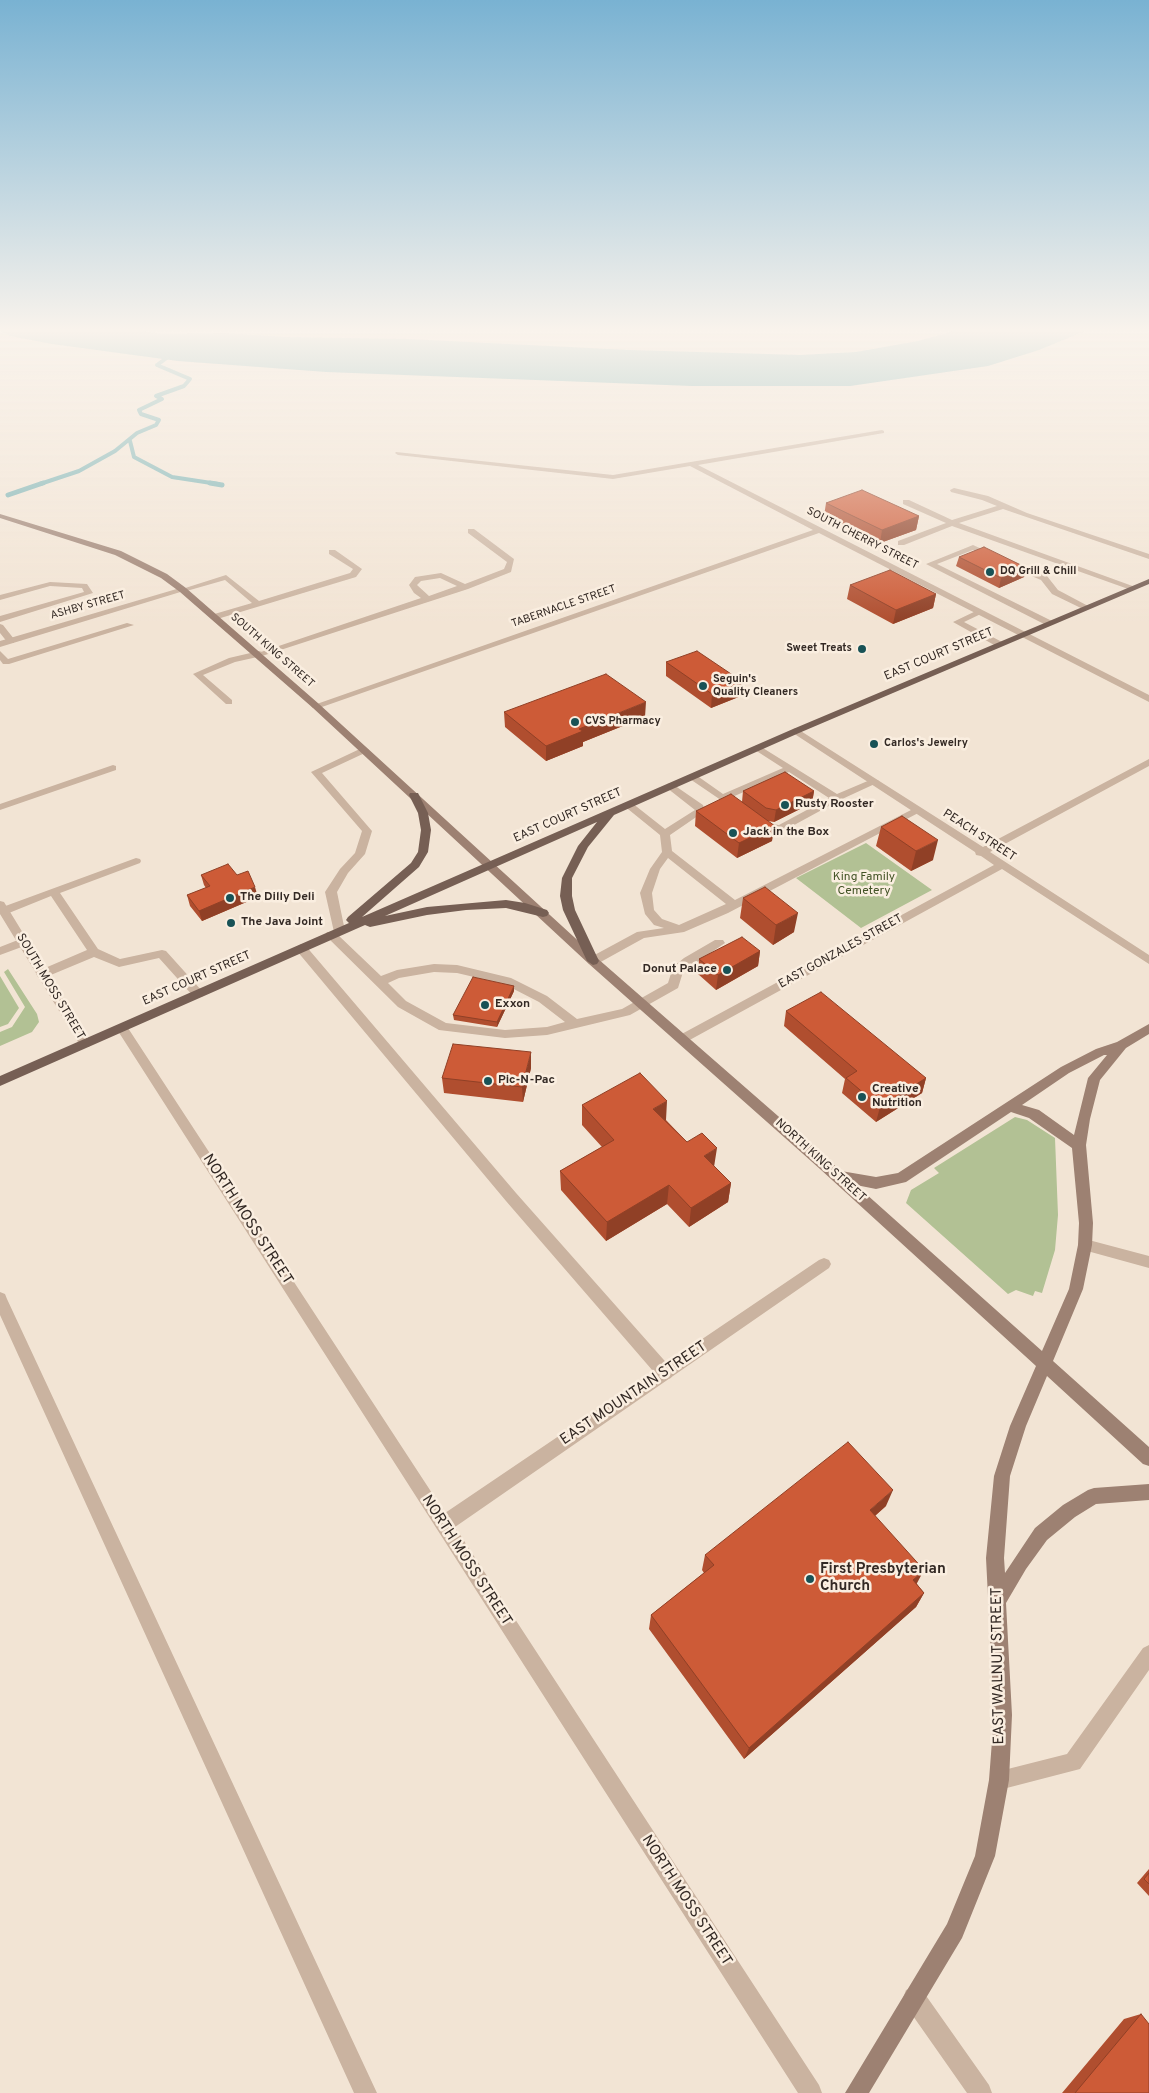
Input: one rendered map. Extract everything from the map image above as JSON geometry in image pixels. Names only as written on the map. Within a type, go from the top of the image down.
[{"type":"main road","name":"SOUTH KING STREET","points":[[0,516],[118,553],[164,576],[258,654],[491,865]]},
{"type":"main road","name":"EAST COURT STREET","points":[[0,1080],[796,731],[998,644],[1148,583]]},
{"type":"main road","points":[[335,933],[409,870],[424,852],[426,830],[423,813],[414,795]]},
{"type":"main road","points":[[593,961],[568,910],[566,896],[567,878],[583,846],[612,812]]},
{"type":"main road","name":"NORTH KING STREET","points":[[491,865],[593,961],[836,1175],[1149,1458]]},
{"type":"main road","points":[[335,933],[427,911],[466,906],[506,904],[525,906],[543,913]]},
{"type":"main road","points":[[836,1175],[876,1183],[901,1178],[1065,1070],[1100,1052],[1122,1045],[1149,1028]]},
{"type":"main road","points":[[1045,1362],[1076,1289],[1085,1245],[1085,1201],[1080,1173],[1079,1145],[1083,1119],[1094,1078],[1122,1045]]},
{"type":"main road","points":[[1008,1106],[1034,1114],[1079,1145]]},
{"type":"main road","name":"EAST WALNUT STREET","points":[[856,2093],[956,1931],[985,1856],[999,1780],[1003,1715],[995,1558],[1002,1476],[1018,1426],[1045,1362]]},
{"type":"main road","points":[[998,1602],[1020,1562],[1041,1534],[1069,1511],[1094,1496],[1149,1492]]},
{"type":"street","points":[[398,453],[613,477],[882,432]]},
{"type":"street","name":"SOUTH CHERRY STREET","points":[[690,464],[1149,699]]},
{"type":"street","points":[[954,490],[985,498],[1149,557]]},
{"type":"street","points":[[906,502],[952,523],[1134,588]]},
{"type":"street","points":[[901,543],[952,523],[1004,506]]},
{"type":"street","name":"TABERNACLE STREET","points":[[316,706],[820,530]]},
{"type":"street","points":[[229,702],[197,674],[232,660],[258,654],[465,587],[508,570],[511,561],[471,531]]},
{"type":"street","points":[[1049,623],[930,564],[973,547],[1044,578],[1055,592],[1086,608]]},
{"type":"street","points":[[214,617],[353,575],[358,569],[332,552]]},
{"type":"street","points":[[428,599],[417,591],[413,585],[418,579],[441,575],[465,587]]},
{"type":"street","name":"ASHBY STREET","points":[[0,644],[226,577],[258,604]]},
{"type":"street","points":[[0,598],[50,584],[84,586],[90,593],[0,619]]},
{"type":"street","points":[[980,612],[957,622],[998,644]]},
{"type":"street","points":[[0,654],[6,662],[130,625]]},
{"type":"street","points":[[0,627],[10,641]]},
{"type":"street","name":"PEACH STREET","points":[[796,731],[1000,866],[1149,960]]},
{"type":"street","points":[[758,748],[836,798]]},
{"type":"street","points":[[364,750],[316,772],[367,831],[360,854],[344,871],[331,892],[335,933],[379,982],[402,1004],[443,1028],[505,1034],[547,1031],[626,1012],[674,985],[677,970],[688,960],[719,943]]},
{"type":"street","points":[[980,853],[1149,762]]},
{"type":"street","points":[[0,807],[112,768]]},
{"type":"street","points":[[722,798],[789,769]]},
{"type":"street","points":[[692,777],[760,824],[770,828],[781,828],[836,798],[874,782]]},
{"type":"street","points":[[666,834],[700,811],[699,807],[671,786]]},
{"type":"street","points":[[628,805],[666,834],[667,852],[648,884],[649,911],[658,922],[680,929]]},
{"type":"street","points":[[593,961],[641,935],[680,929],[734,905],[917,811]]},
{"type":"street","points":[[667,852],[734,905]]},
{"type":"street","points":[[2,908],[136,861]]},
{"type":"street","name":"EAST GONZALES STREET","points":[[682,1039],[1000,866]]},
{"type":"street","points":[[53,891],[94,952],[119,963],[162,954],[198,994]]},
{"type":"street","name":"SOUTH MOSS STREET","points":[[2,908],[85,1044]]},
{"type":"street","points":[[0,951],[23,942]]},
{"type":"street","points":[[301,948],[511,1197],[665,1373]]},
{"type":"street","points":[[42,974],[94,952]]},
{"type":"street","points":[[379,982],[398,974],[434,968],[457,969],[507,981],[543,1000],[575,1024]]},
{"type":"street","name":"NORTH MOSS STREET","points":[[122,1028],[811,2093]]},
{"type":"street","points":[[1085,1245],[1149,1262]]},
{"type":"street","name":"EAST MOUNTAIN STREET","points":[[443,1525],[824,1264]]},
{"type":"street","points":[[0,1299],[366,2093]]},
{"type":"street","points":[[999,1780],[1073,1762],[1149,1654]]},
{"type":"street","points":[[914,1998],[978,2091]]},
{"type":"green space","name":"King Family Cemetery","points":[[866,843],[932,890],[861,928],[796,878]]},
{"type":"green space","points":[[8,969],[37,1014],[39,1022],[32,1032],[0,1046],[0,1032],[12,1027],[25,1007],[4,972]]},
{"type":"green space","points":[[0,976],[19,1008],[8,1024],[0,1027]]},
{"type":"green space","points":[[1015,1117],[1027,1120],[1055,1138],[1058,1215],[1055,1250],[1042,1293],[1035,1291],[1033,1296],[1016,1290],[1008,1294],[906,1203],[911,1190],[939,1173],[934,1168]]},
{"type":"building","points":[[862,490],[919,516],[882,530],[826,503]]},
{"type":"building","points":[[984,547],[1027,568],[1001,578],[959,557]]},
{"type":"building","points":[[890,570],[936,594],[896,610],[850,585]]},
{"type":"building","points":[[697,651],[743,682],[712,694],[666,662]]},
{"type":"building","name":"CVS Pharmacy","points":[[606,674],[646,702],[579,729],[583,731],[546,746],[504,712]]},
{"type":"building","points":[[785,772],[814,791],[776,810],[766,808],[743,791]]},
{"type":"building","points":[[731,794],[775,826],[739,843],[696,811]]},
{"type":"building","points":[[902,816],[938,840],[916,851],[881,827]]},
{"type":"building","points":[[228,864],[237,875],[248,871],[255,887],[199,911],[187,895],[210,886],[201,875]]},
{"type":"building","points":[[765,887],[798,913],[776,925],[743,898]]},
{"type":"building","points":[[742,937],[760,951],[718,975],[699,959]]},
{"type":"building","name":"Exxon","points":[[473,977],[514,986],[497,1022],[453,1015]]},
{"type":"building","points":[[821,992],[926,1078],[880,1107],[846,1078],[857,1071],[786,1011]]},
{"type":"building","points":[[453,1044],[531,1052],[522,1087],[442,1078]]},
{"type":"building","points":[[640,1073],[667,1101],[653,1109],[687,1142],[702,1133],[717,1148],[704,1156],[731,1183],[691,1208],[669,1185],[607,1222],[560,1171],[614,1140],[582,1105]]},
{"type":"building","points":[[848,1442],[893,1490],[870,1510],[924,1570],[913,1580],[924,1593],[749,1748],[651,1615],[714,1565],[705,1555]]},
{"type":"building","points":[[1149,1873],[1149,1884],[1144,1879]]},
{"type":"building","points":[[1141,2014],[1149,2024],[1149,2093],[1075,2093]]},
{"type":"waterway","points":[[43,483],[79,471],[115,451],[137,433],[147,429]]},
{"type":"waterway","points":[[130,441],[134,457],[172,477],[218,484]]},
{"type":"waterway","points":[[8,495],[43,483]]},
{"type":"waterway","points":[[210,483],[222,485]]},
{"type":"place","name":"DQ Grill & Chill","points":[[990,572]]},
{"type":"place","name":"Sweet Treats","points":[[862,649]]},
{"type":"place","name":"Seguin's Quality Cleaners","points":[[703,686]]},
{"type":"place","name":"CVS Pharmacy","points":[[575,722]]},
{"type":"place","name":"Carlos's Jewelry","points":[[874,744]]},
{"type":"place","name":"Rusty Rooster","points":[[785,805]]},
{"type":"place","name":"Jack in the Box","points":[[733,833]]},
{"type":"place","name":"The Dilly Deli","points":[[230,898]]},
{"type":"place","name":"The Java Joint","points":[[231,923]]},
{"type":"place","name":"Donut Palace","points":[[727,970]]},
{"type":"place","name":"Exxon","points":[[485,1005]]},
{"type":"place","name":"Pic-N-Pac","points":[[488,1081]]},
{"type":"place","name":"Creative Nutrition","points":[[862,1097]]},
{"type":"place","name":"First Presbyterian Church","points":[[810,1579]]}]
